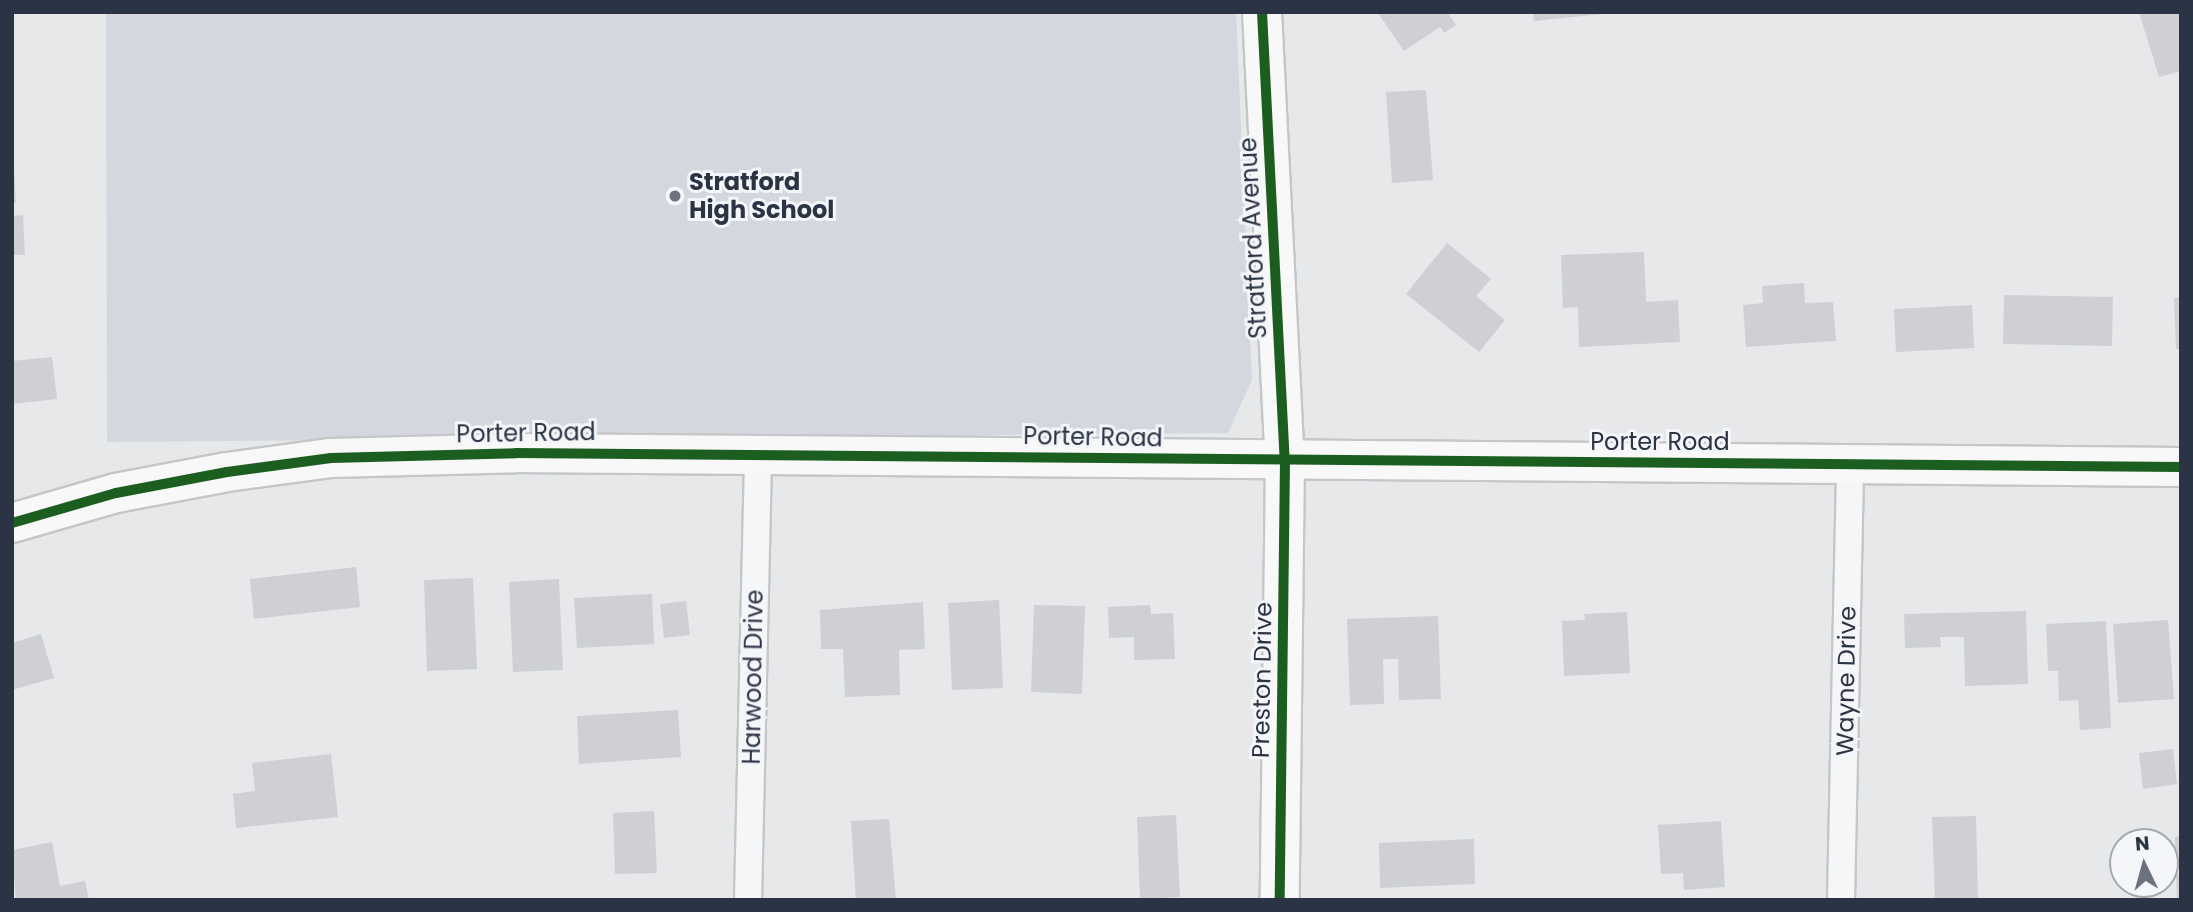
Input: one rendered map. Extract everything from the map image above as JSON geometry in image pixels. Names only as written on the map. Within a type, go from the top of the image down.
[{"type":"street","name":"Stratford Avenue","points":[[1262,12],[1285,461]]},
{"type":"street","name":"Porter Road","points":[[12,523],[116,494],[331,458],[758,454],[1285,461],[2181,467]]},
{"type":"street","name":"Harwood Drive","points":[[748,900],[758,454]]},
{"type":"street","name":"Preston Drive","points":[[1280,900],[1285,461]]},
{"type":"street","name":"Wayne Drive","points":[[1841,900],[1850,463]]},
{"type":"shaded area","name":"Stratford High School","points":[[106,12],[1236,12],[1252,380],[1228,433],[107,442]]},
{"type":"building","points":[[1453,12],[1449,15],[1456,25],[1444,33],[1440,27],[1404,51],[1378,13]]},
{"type":"building","points":[[1533,12],[1602,12],[1602,14],[1534,21]]},
{"type":"building","points":[[2139,12],[2181,12],[2181,71],[2159,77]]},
{"type":"building","points":[[1426,90],[1433,180],[1392,183],[1386,92]]},
{"type":"building","points":[[14,169],[16,203],[12,203]]},
{"type":"building","points":[[23,215],[25,255],[12,255],[12,216]]},
{"type":"building","points":[[1447,243],[1491,279],[1476,296],[1505,320],[1479,352],[1406,294]]},
{"type":"building","points":[[1644,252],[1646,302],[1678,300],[1680,342],[1579,347],[1578,307],[1563,308],[1561,255]]},
{"type":"building","points":[[1804,283],[1805,303],[1833,302],[1836,341],[1746,347],[1743,305],[1763,303],[1762,286]]},
{"type":"building","points":[[2004,295],[2113,297],[2112,346],[2003,344]]},
{"type":"building","points":[[2181,297],[2181,349],[2176,349],[2174,298]]},
{"type":"building","points":[[1972,305],[1974,348],[1896,352],[1894,309]]},
{"type":"building","points":[[52,357],[57,399],[12,404],[12,361]]},
{"type":"building","points":[[356,567],[360,607],[254,619],[250,579]]},
{"type":"building","points":[[473,578],[477,669],[427,671],[424,580]]},
{"type":"building","points":[[559,579],[563,670],[513,672],[509,582]]},
{"type":"building","points":[[652,594],[654,644],[577,648],[574,598]]},
{"type":"building","points":[[999,600],[1003,688],[952,690],[948,603]]},
{"type":"building","points":[[686,601],[690,635],[664,638],[660,604]]},
{"type":"building","points":[[923,602],[925,649],[899,650],[900,695],[845,697],[843,649],[821,649],[820,610]]},
{"type":"building","points":[[1034,605],[1085,606],[1082,694],[1031,692]]},
{"type":"building","points":[[1150,605],[1151,614],[1173,613],[1175,659],[1134,660],[1134,637],[1109,638],[1108,607]]},
{"type":"building","points":[[2026,611],[2028,684],[1965,686],[1964,637],[1940,637],[1941,647],[1905,648],[1904,614]]},
{"type":"building","points":[[1627,612],[1630,673],[1564,676],[1562,621],[1585,620],[1584,614]]},
{"type":"building","points":[[1438,616],[1441,699],[1399,700],[1398,659],[1383,659],[1384,704],[1350,705],[1347,619]]},
{"type":"building","points":[[2168,620],[2174,699],[2118,703],[2113,624]]},
{"type":"building","points":[[2106,621],[2111,728],[2080,730],[2078,700],[2059,701],[2058,671],[2048,671],[2046,624]]},
{"type":"building","points":[[41,634],[54,678],[12,690],[12,643]]},
{"type":"building","points":[[678,710],[681,757],[579,764],[577,716]]},
{"type":"building","points":[[2173,749],[2177,784],[2143,789],[2139,753]]},
{"type":"building","points":[[331,754],[338,817],[236,828],[233,794],[255,791],[252,763]]},
{"type":"building","points":[[654,811],[657,873],[615,874],[613,813]]},
{"type":"building","points":[[1176,815],[1180,897],[1140,899],[1137,817]]},
{"type":"building","points":[[1976,816],[1978,899],[1935,900],[1932,817]]},
{"type":"building","points":[[889,819],[896,900],[856,900],[851,821]]},
{"type":"building","points":[[1721,821],[1725,887],[1684,890],[1683,873],[1661,874],[1658,825]]},
{"type":"building","points":[[2181,836],[2181,863],[2179,863]]},
{"type":"building","points":[[1474,839],[1475,884],[1380,888],[1379,843]]},
{"type":"building","points":[[52,842],[60,886],[85,881],[89,900],[16,900],[12,850]]},
{"type":"building","points":[[2179,874],[2181,874],[2181,900],[2177,900]]},
{"type":"cycle path","points":[[1262,12],[1285,461],[1280,900]]},
{"type":"cycle path","points":[[12,523],[116,493],[227,472],[331,458],[516,453],[2181,467]]},
{"type":"place","name":"Stratford High School","points":[[675,196]]}]
